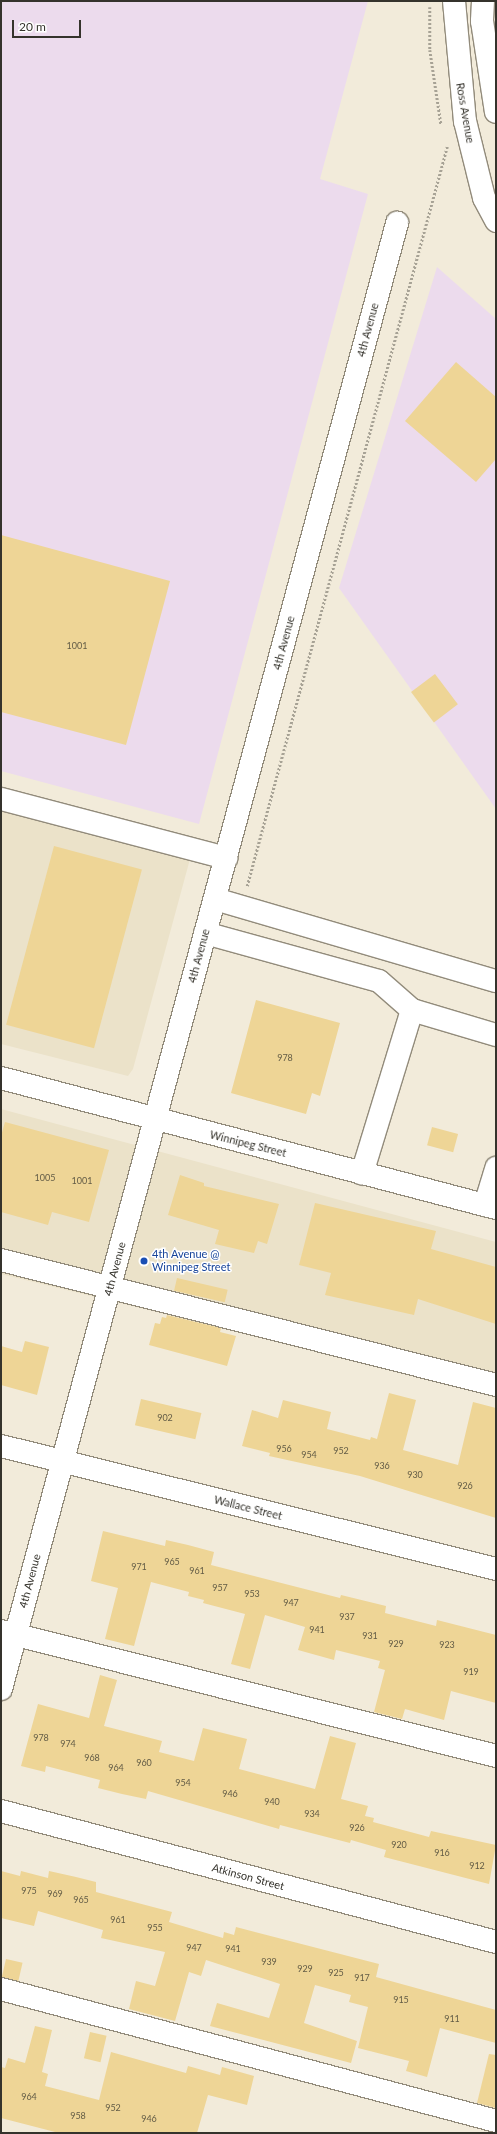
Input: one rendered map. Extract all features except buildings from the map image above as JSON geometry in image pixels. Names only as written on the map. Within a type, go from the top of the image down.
[{"type":"street","name":"Ross Avenue","points":[[454,1],[464,121],[484,198],[496,221]]},
{"type":"street","points":[[483,1],[482,21],[496,112]]},
{"type":"street","name":"4th Avenue","points":[[1,1689],[8,1633],[63,1463],[397,223]]},
{"type":"street","points":[[1,799],[226,858]]},
{"type":"street","points":[[215,899],[496,981]]},
{"type":"street","points":[[205,933],[379,981],[412,1010],[496,1035]]},
{"type":"street","points":[[362,1174],[412,1010]]},
{"type":"street","name":"Winnipeg Street","points":[[1,1078],[155,1121],[490,1207]]},
{"type":"street","points":[[490,1207],[496,1168]]},
{"type":"street","points":[[1,1260],[496,1385]]},
{"type":"street","name":"Wallace Street","points":[[1,1446],[63,1463],[496,1569]]},
{"type":"street","points":[[8,1633],[496,1756]]},
{"type":"street","name":"Atkinson Street","points":[[1,1811],[496,1942]]},
{"type":"street","points":[[1,1989],[496,2121]]},
{"type":"shaded area","points":[[1,1],[368,1],[320,179],[368,194],[199,824],[1,771]]},
{"type":"shaded area","points":[[437,267],[496,319],[496,809],[339,588]]},
{"type":"shaded area","points":[[1,808],[190,859],[133,1069],[128,1076],[1,1044]]},
{"type":"shaded area","points":[[1,1109],[496,1242],[496,1395],[1,1274]]},
{"type":"place","name":"4th Avenue @ Winnipeg Street","points":[[144,1261]]}]
